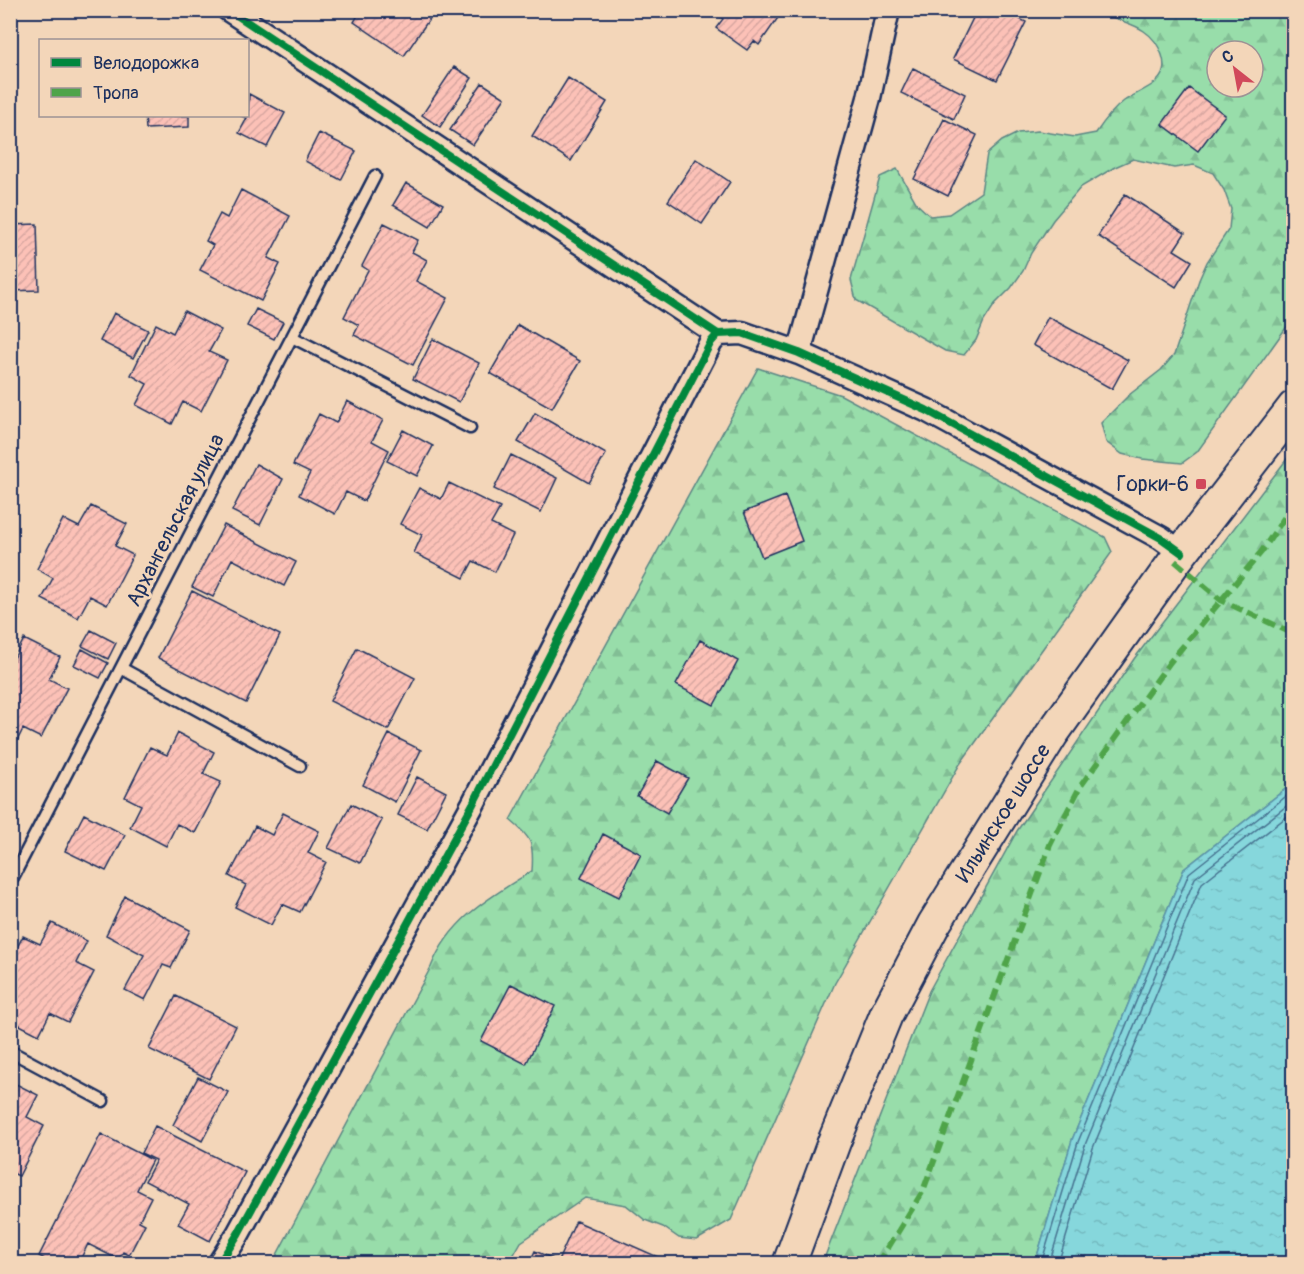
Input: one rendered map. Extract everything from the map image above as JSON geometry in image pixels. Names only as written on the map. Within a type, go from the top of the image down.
[{"type":"main road","name":"Ильинское шоссе","points":[[789,1263],[834,1142],[886,1015],[934,924],[1052,734],[1182,553],[1293,407]]},
{"type":"street","points":[[229,10],[718,334],[742,333],[799,353],[926,410],[1161,537],[1182,553]]},
{"type":"street","points":[[799,353],[869,98],[888,10]]},
{"type":"street","points":[[219,1263],[238,1234],[473,804],[706,353],[718,334]]},
{"type":"lane","name":"Архангельская улица","points":[[10,883],[375,176]]},
{"type":"lane","points":[[292,337],[470,428]]},
{"type":"lane","points":[[121,668],[300,766]]},
{"type":"lane","points":[[10,1051],[103,1101]]},
{"type":"green space","points":[[1102,11],[1293,11],[1293,318],[1197,452],[1182,463],[1142,459],[1122,454],[1106,442],[1101,423],[1129,395],[1161,370],[1174,355],[1199,280],[1207,262],[1229,229],[1231,209],[1224,190],[1213,173],[1194,165],[1174,168],[1133,159],[1081,187],[1053,220],[1031,253],[1023,271],[1011,288],[995,304],[976,340],[964,355],[945,351],[856,300],[851,280],[880,177],[897,169],[917,204],[930,216],[949,214],[981,192],[987,154],[1002,141],[1018,133],[1038,131],[1075,137],[1096,133],[1120,104],[1156,82],[1161,76],[1164,62],[1155,41],[1139,28]]},
{"type":"green space","points":[[758,368],[841,395],[1105,537],[1112,552],[960,764],[835,983],[731,1220],[697,1240],[679,1238],[663,1227],[645,1220],[626,1205],[585,1198],[521,1242],[509,1263],[272,1264],[439,950],[460,922],[501,890],[532,871],[530,842],[510,820]]},
{"type":"green space","points":[[1293,451],[1293,783],[1184,869],[1072,1140],[1035,1263],[822,1264],[929,991],[1017,831],[1134,659]]},
{"type":"water","points":[[1293,783],[1293,1263],[1035,1263],[1072,1140],[1184,869]]},
{"type":"building","points":[[361,10],[419,10],[430,18],[404,56],[354,22]]},
{"type":"building","points":[[711,10],[781,10],[782,12],[759,45],[754,41],[747,50],[716,28],[723,19]]},
{"type":"building","points":[[977,10],[1002,10],[1026,22],[997,80],[953,59]]},
{"type":"building","points":[[454,67],[472,78],[440,127],[422,115]]},
{"type":"building","points":[[913,68],[965,94],[954,119],[901,93]]},
{"type":"building","points":[[568,78],[607,102],[571,161],[532,136]]},
{"type":"building","points":[[482,83],[505,98],[473,145],[450,130]]},
{"type":"building","points":[[1189,88],[1225,115],[1198,151],[1162,124]]},
{"type":"building","points":[[249,94],[285,113],[267,147],[239,133],[247,118],[244,117],[249,117]]},
{"type":"building","points":[[145,117],[189,117],[189,127],[146,129]]},
{"type":"building","points":[[944,119],[977,135],[948,196],[914,179]]},
{"type":"building","points":[[319,133],[356,151],[341,180],[305,161]]},
{"type":"building","points":[[696,159],[730,182],[702,224],[668,201]]},
{"type":"building","points":[[406,183],[443,204],[430,227],[393,205]]},
{"type":"building","points":[[241,190],[290,216],[268,258],[280,264],[261,301],[200,270],[213,245],[206,241],[220,214],[227,218]]},
{"type":"building","points":[[1125,194],[1185,233],[1174,250],[1192,261],[1176,287],[1098,236]]},
{"type":"building","points":[[384,223],[418,240],[412,252],[427,260],[416,281],[448,298],[413,365],[354,335],[359,325],[344,317],[368,270],[362,266]]},
{"type":"building","points":[[37,224],[39,290],[10,291],[10,225]]},
{"type":"building","points":[[256,309],[283,322],[274,339],[247,326]]},
{"type":"building","points":[[184,311],[221,330],[209,352],[227,360],[201,411],[183,402],[172,424],[136,405],[147,384],[131,375],[156,324],[173,333]]},
{"type":"building","points":[[114,313],[148,330],[133,358],[100,341]]},
{"type":"building","points":[[1048,317],[1128,360],[1112,389],[1033,345]]},
{"type":"building","points":[[518,325],[580,361],[552,408],[490,373]]},
{"type":"building","points":[[433,339],[479,363],[459,402],[413,379]]},
{"type":"building","points":[[347,401],[383,420],[372,441],[389,450],[364,501],[346,492],[335,514],[299,495],[310,473],[293,465],[319,414],[336,423]]},
{"type":"building","points":[[535,413],[606,454],[589,483],[518,442]]},
{"type":"building","points":[[403,430],[433,446],[417,476],[387,461]]},
{"type":"building","points":[[511,455],[557,478],[541,512],[494,489]]},
{"type":"building","points":[[256,464],[283,479],[260,525],[232,511]]},
{"type":"building","points":[[449,483],[500,508],[491,524],[513,535],[495,572],[473,561],[464,578],[414,553],[422,535],[400,524],[419,488],[441,499]]},
{"type":"building","points":[[785,496],[802,541],[762,557],[744,512]]},
{"type":"building","points":[[91,506],[127,524],[115,546],[133,555],[107,605],[90,596],[78,618],[42,599],[53,578],[37,569],[63,519],[79,527]]},
{"type":"building","points":[[224,525],[296,562],[284,586],[232,559],[213,597],[192,587]]},
{"type":"building","points":[[192,591],[280,635],[246,703],[158,658]]},
{"type":"building","points":[[91,630],[116,643],[108,659],[82,646]]},
{"type":"building","points":[[24,639],[60,657],[49,679],[67,688],[41,738],[23,729],[12,751],[10,659],[13,660]]},
{"type":"building","points":[[700,640],[738,661],[714,705],[676,685]]},
{"type":"building","points":[[357,648],[415,678],[388,730],[330,701]]},
{"type":"building","points":[[82,649],[108,663],[100,678],[74,665]]},
{"type":"building","points":[[178,733],[214,752],[203,774],[221,782],[195,833],[177,824],[166,846],[130,827],[141,805],[125,797],[150,747],[167,755]]},
{"type":"building","points":[[389,734],[421,750],[395,802],[363,785]]},
{"type":"building","points":[[657,761],[688,778],[667,813],[637,796]]},
{"type":"building","points":[[417,777],[446,792],[427,829],[398,815]]},
{"type":"building","points":[[351,804],[382,820],[360,863],[328,848]]},
{"type":"building","points":[[283,813],[319,831],[308,853],[326,862],[300,912],[282,904],[271,925],[235,907],[246,885],[229,876],[255,826],[272,835]]},
{"type":"building","points":[[84,814],[125,835],[106,871],[65,851]]},
{"type":"building","points":[[603,834],[641,854],[619,897],[581,878]]},
{"type":"building","points":[[125,896],[190,930],[171,968],[163,965],[145,1000],[125,990],[144,955],[106,935]]},
{"type":"building","points":[[52,923],[87,941],[76,963],[94,972],[68,1022],[50,1013],[39,1035],[10,1020],[10,1002],[14,995],[10,993],[10,961],[23,936],[40,944]]},
{"type":"building","points":[[511,984],[555,1006],[526,1064],[481,1041]]},
{"type":"building","points":[[176,996],[236,1026],[209,1079],[149,1049]]},
{"type":"building","points":[[198,1077],[228,1092],[202,1141],[173,1125]]},
{"type":"building","points":[[10,1081],[38,1095],[27,1117],[44,1126],[19,1176],[10,1172]]},
{"type":"building","points":[[155,1126],[245,1172],[210,1241],[178,1224],[189,1204],[145,1181],[156,1160],[141,1153]]},
{"type":"building","points":[[101,1134],[152,1160],[137,1190],[151,1197],[139,1221],[145,1224],[129,1255],[123,1252],[119,1260],[88,1244],[78,1264],[54,1264],[39,1256]]},
{"type":"building","points":[[576,1221],[667,1261],[665,1264],[529,1264],[535,1251],[558,1261]]},
{"type":"marked path","points":[[878,1264],[923,1191],[1050,845],[1080,787],[1170,662],[1262,551],[1294,503]]},
{"type":"marked path","points":[[1175,561],[1221,600],[1294,634]]},
{"type":"cycle path","points":[[229,10],[718,334]]},
{"type":"cycle path","points":[[219,1264],[238,1234],[473,804],[711,342],[718,334],[742,333],[799,353],[926,410],[1161,538],[1182,553]]},
{"type":"place","name":"Горки-6","points":[[1201,484]]}]
